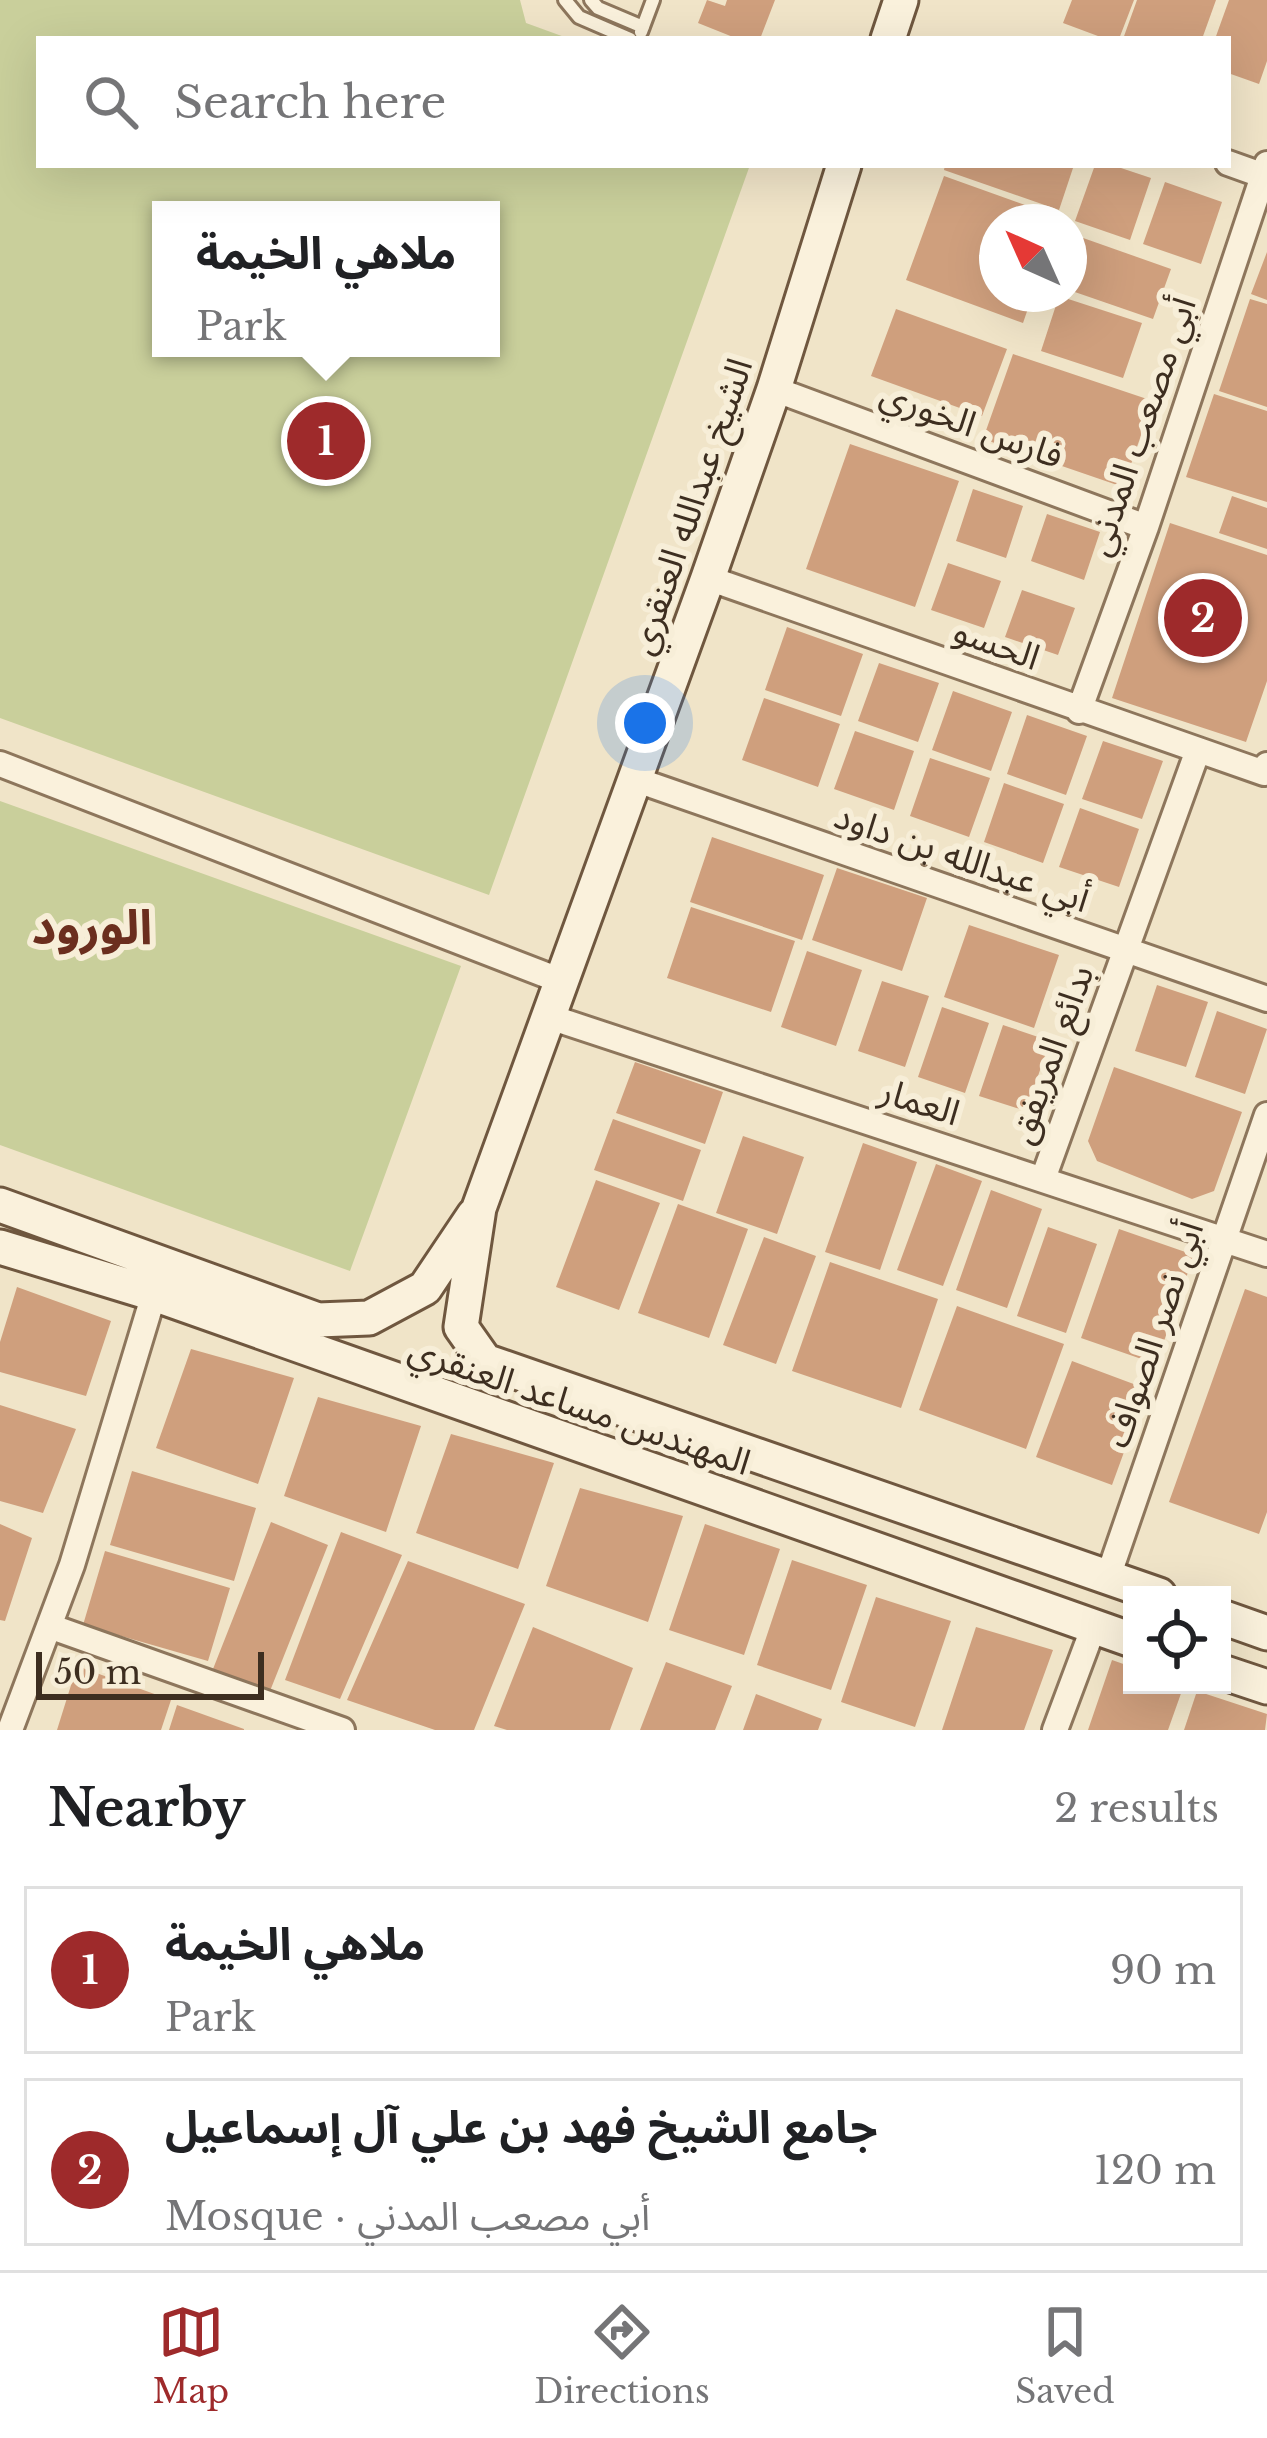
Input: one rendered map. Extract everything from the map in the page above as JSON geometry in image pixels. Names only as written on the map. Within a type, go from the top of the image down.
[{"type":"street","points":[[889,36],[902,0]]},
{"type":"street","points":[[1231,164],[1266,172]]},
{"type":"street","name":"الشيخ عبدالله العنقري","points":[[478,1208],[564,982],[774,389],[842,168]]},
{"type":"street","name":"أبي مصعب المدني","points":[[1078,711],[1266,172]]},
{"type":"street","name":"فارس الخوري","points":[[774,389],[1146,526]]},
{"type":"street","name":"الحسو","points":[[707,578],[1078,711],[1266,769]]},
{"type":"street","name":"بدائع المريفق","points":[[1042,1179],[1198,750]]},
{"type":"street","points":[[0,764],[564,982]]},
{"type":"street","name":"أبي عبدالله بن داود","points":[[634,779],[1267,999]]},
{"type":"street","name":"العمار","points":[[550,1017],[1267,1254]]},
{"type":"street","name":"أبي نصر الصواف","points":[[1108,1577],[1267,1115]]},
{"type":"street","points":[[0,1205],[318,1319],[369,1318],[425,1288],[478,1208]]},
{"type":"street","name":"المهندس مساعد العنقري","points":[[478,1208],[461,1327],[485,1361],[1134,1586]]},
{"type":"street","name":"المهندس مساعد العنقري","points":[[0,1247],[154,1294],[1123,1637]]},
{"type":"street","points":[[10,1730],[72,1565],[154,1294]]},
{"type":"street","points":[[662,1475],[679,1430]]},
{"type":"street","points":[[1231,1620],[1267,1633]]},
{"type":"street","points":[[49,1626],[342,1730]]},
{"type":"street","points":[[1054,1730],[1094,1627]]},
{"type":"street","points":[[1231,1675],[1267,1688]]},
{"type":"lane","points":[[566,0],[579,17],[637,35]]},
{"type":"lane","points":[[591,0],[637,35]]},
{"type":"lane","points":[[637,35],[653,0]]},
{"type":"green space","points":[[0,0],[520,0],[526,23],[562,36],[36,36],[36,168],[749,168],[489,895],[0,718]]},
{"type":"green space","points":[[0,801],[461,966],[350,1271],[0,1145]]},
{"type":"building","points":[[707,0],[725,6],[727,0],[775,0],[761,36],[730,36],[698,23]]},
{"type":"building","points":[[1072,0],[1134,0],[1120,36],[1098,36],[1063,23]]},
{"type":"building","points":[[1137,0],[1216,0],[1203,36],[1124,36]]},
{"type":"building","points":[[1229,0],[1267,0],[1267,61],[1259,84],[1231,74],[1231,36],[1216,36]]},
{"type":"building","points":[[944,168],[1073,168],[1061,204],[1042,204]]},
{"type":"building","points":[[1094,168],[1121,168],[1151,178],[1130,240],[1087,225],[1087,204],[1081,204]]},
{"type":"building","points":[[944,176],[1022,204],[979,204],[979,307],[906,280]]},
{"type":"building","points":[[1165,182],[1222,202],[1201,264],[1143,244]]},
{"type":"building","points":[[1087,239],[1171,269],[1153,319],[1087,296]]},
{"type":"building","points":[[1267,252],[1267,300],[1251,294]]},
{"type":"building","points":[[1250,299],[1267,304],[1267,407],[1219,391]]},
{"type":"building","points":[[1087,305],[1142,323],[1123,378],[1041,351],[1054,312],[1087,312]]},
{"type":"building","points":[[896,309],[1007,349],[982,416],[871,376]]},
{"type":"building","points":[[993,312],[1027,312],[1023,323]]},
{"type":"building","points":[[1013,354],[1153,401],[1123,487],[983,439]]},
{"type":"building","points":[[1214,394],[1267,411],[1267,502],[1186,477]]},
{"type":"building","points":[[850,444],[959,481],[915,607],[806,569]]},
{"type":"building","points":[[973,489],[1023,506],[1006,558],[956,541]]},
{"type":"building","points":[[1232,496],[1267,508],[1267,549],[1219,533]]},
{"type":"building","points":[[1047,514],[1100,532],[1084,580],[1031,561]]},
{"type":"building","points":[[1170,523],[1267,555],[1267,681],[1246,742],[1112,698]]},
{"type":"building","points":[[948,563],[1001,581],[984,628],[931,610]]},
{"type":"building","points":[[1022,590],[1075,608],[1058,655],[1005,637]]},
{"type":"building","points":[[787,627],[863,654],[841,716],[765,690]]},
{"type":"building","points":[[879,663],[939,683],[918,742],[858,721]]},
{"type":"building","points":[[953,691],[1012,712],[991,771],[932,750]]},
{"type":"building","points":[[764,698],[840,724],[818,787],[742,760]]},
{"type":"building","points":[[1027,715],[1087,736],[1066,795],[1007,774]]},
{"type":"building","points":[[855,731],[914,751],[894,810],[834,789]]},
{"type":"building","points":[[1103,741],[1163,761],[1142,819],[1082,799]]},
{"type":"building","points":[[930,758],[990,778],[969,837],[910,816]]},
{"type":"building","points":[[1004,783],[1064,804],[1043,863],[984,842]]},
{"type":"building","points":[[1080,808],[1139,829],[1119,887],[1059,867]]},
{"type":"building","points":[[712,837],[824,875],[802,940],[690,902]]},
{"type":"building","points":[[837,868],[927,898],[902,971],[812,940]]},
{"type":"building","points":[[691,907],[795,941],[771,1012],[667,978]]},
{"type":"building","points":[[969,925],[1059,955],[1034,1028],[944,997]]},
{"type":"building","points":[[807,951],[862,970],[836,1046],[781,1027]]},
{"type":"building","points":[[882,981],[929,996],[905,1067],[858,1051]]},
{"type":"building","points":[[1157,985],[1208,1002],[1186,1067],[1135,1051]]},
{"type":"building","points":[[942,1007],[989,1023],[965,1093],[918,1077]]},
{"type":"building","points":[[1217,1011],[1267,1029],[1245,1094],[1195,1077]]},
{"type":"building","points":[[1003,1025],[1050,1041],[1026,1111],[979,1096]]},
{"type":"building","points":[[635,1062],[723,1092],[705,1144],[616,1113]]},
{"type":"building","points":[[1114,1067],[1242,1112],[1214,1191],[1192,1199],[1097,1161],[1088,1141]]},
{"type":"building","points":[[613,1119],[701,1150],[683,1201],[594,1170]]},
{"type":"building","points":[[743,1136],[804,1157],[777,1234],[716,1213]]},
{"type":"building","points":[[863,1143],[917,1162],[880,1270],[825,1252]]},
{"type":"building","points":[[936,1164],[982,1181],[943,1286],[897,1270]]},
{"type":"building","points":[[596,1180],[660,1203],[619,1310],[556,1287]]},
{"type":"building","points":[[991,1190],[1042,1209],[1007,1308],[956,1290]]},
{"type":"building","points":[[678,1204],[748,1229],[709,1338],[638,1313]]},
{"type":"building","points":[[1048,1227],[1097,1244],[1066,1333],[1017,1316]]},
{"type":"building","points":[[1119,1229],[1194,1255],[1156,1364],[1081,1338]]},
{"type":"building","points":[[764,1237],[816,1256],[776,1364],[723,1345]]},
{"type":"building","points":[[830,1262],[938,1299],[901,1408],[792,1371]]},
{"type":"building","points":[[17,1287],[111,1321],[86,1396],[0,1372],[0,1342]]},
{"type":"building","points":[[1245,1289],[1267,1297],[1267,1512],[1259,1534],[1169,1502]]},
{"type":"building","points":[[957,1306],[1064,1344],[1026,1449],[919,1410]]},
{"type":"building","points":[[191,1349],[294,1378],[258,1484],[156,1448]]},
{"type":"building","points":[[1072,1361],[1147,1389],[1112,1485],[1036,1457]]},
{"type":"building","points":[[318,1397],[421,1426],[386,1532],[284,1496]]},
{"type":"building","points":[[0,1405],[76,1429],[43,1513],[0,1501]]},
{"type":"building","points":[[451,1434],[554,1463],[518,1569],[416,1533]]},
{"type":"building","points":[[132,1471],[256,1508],[234,1581],[110,1545]]},
{"type":"building","points":[[580,1488],[683,1516],[648,1622],[546,1586]]},
{"type":"building","points":[[271,1522],[328,1545],[270,1691],[213,1669]]},
{"type":"building","points":[[0,1524],[32,1538],[5,1621],[0,1620]]},
{"type":"building","points":[[705,1524],[780,1549],[744,1655],[669,1630]]},
{"type":"building","points":[[341,1532],[402,1555],[340,1699],[285,1680]]},
{"type":"building","points":[[105,1551],[230,1588],[208,1661],[83,1625]]},
{"type":"building","points":[[792,1560],[867,1585],[831,1690],[757,1665]]},
{"type":"building","points":[[408,1561],[525,1604],[474,1730],[435,1730],[347,1700]]},
{"type":"building","points":[[876,1597],[951,1621],[915,1727],[841,1702]]},
{"type":"building","points":[[533,1627],[633,1668],[610,1730],[494,1726]]},
{"type":"building","points":[[976,1627],[1053,1650],[1024,1730],[942,1730]]},
{"type":"building","points":[[1112,1660],[1123,1664],[1123,1694],[1181,1694],[1168,1730],[1088,1730]]},
{"type":"building","points":[[666,1662],[732,1686],[715,1730],[640,1730]]},
{"type":"building","points":[[77,1666],[171,1700],[161,1730],[57,1730]]},
{"type":"building","points":[[756,1694],[822,1719],[818,1730],[743,1730]]},
{"type":"building","points":[[1196,1694],[1267,1714],[1265,1730],[1184,1730]]},
{"type":"building","points":[[177,1705],[244,1729],[244,1730],[169,1730]]},
{"type":"place","name":"ملاهي الخيمة","points":[[326,441]]},
{"type":"place","name":"جامع الشيخ فهد بن علي آل إسماعيل","points":[[1203,618]]},
{"type":"district","name":"الورود","points":[[92,927]]}]
